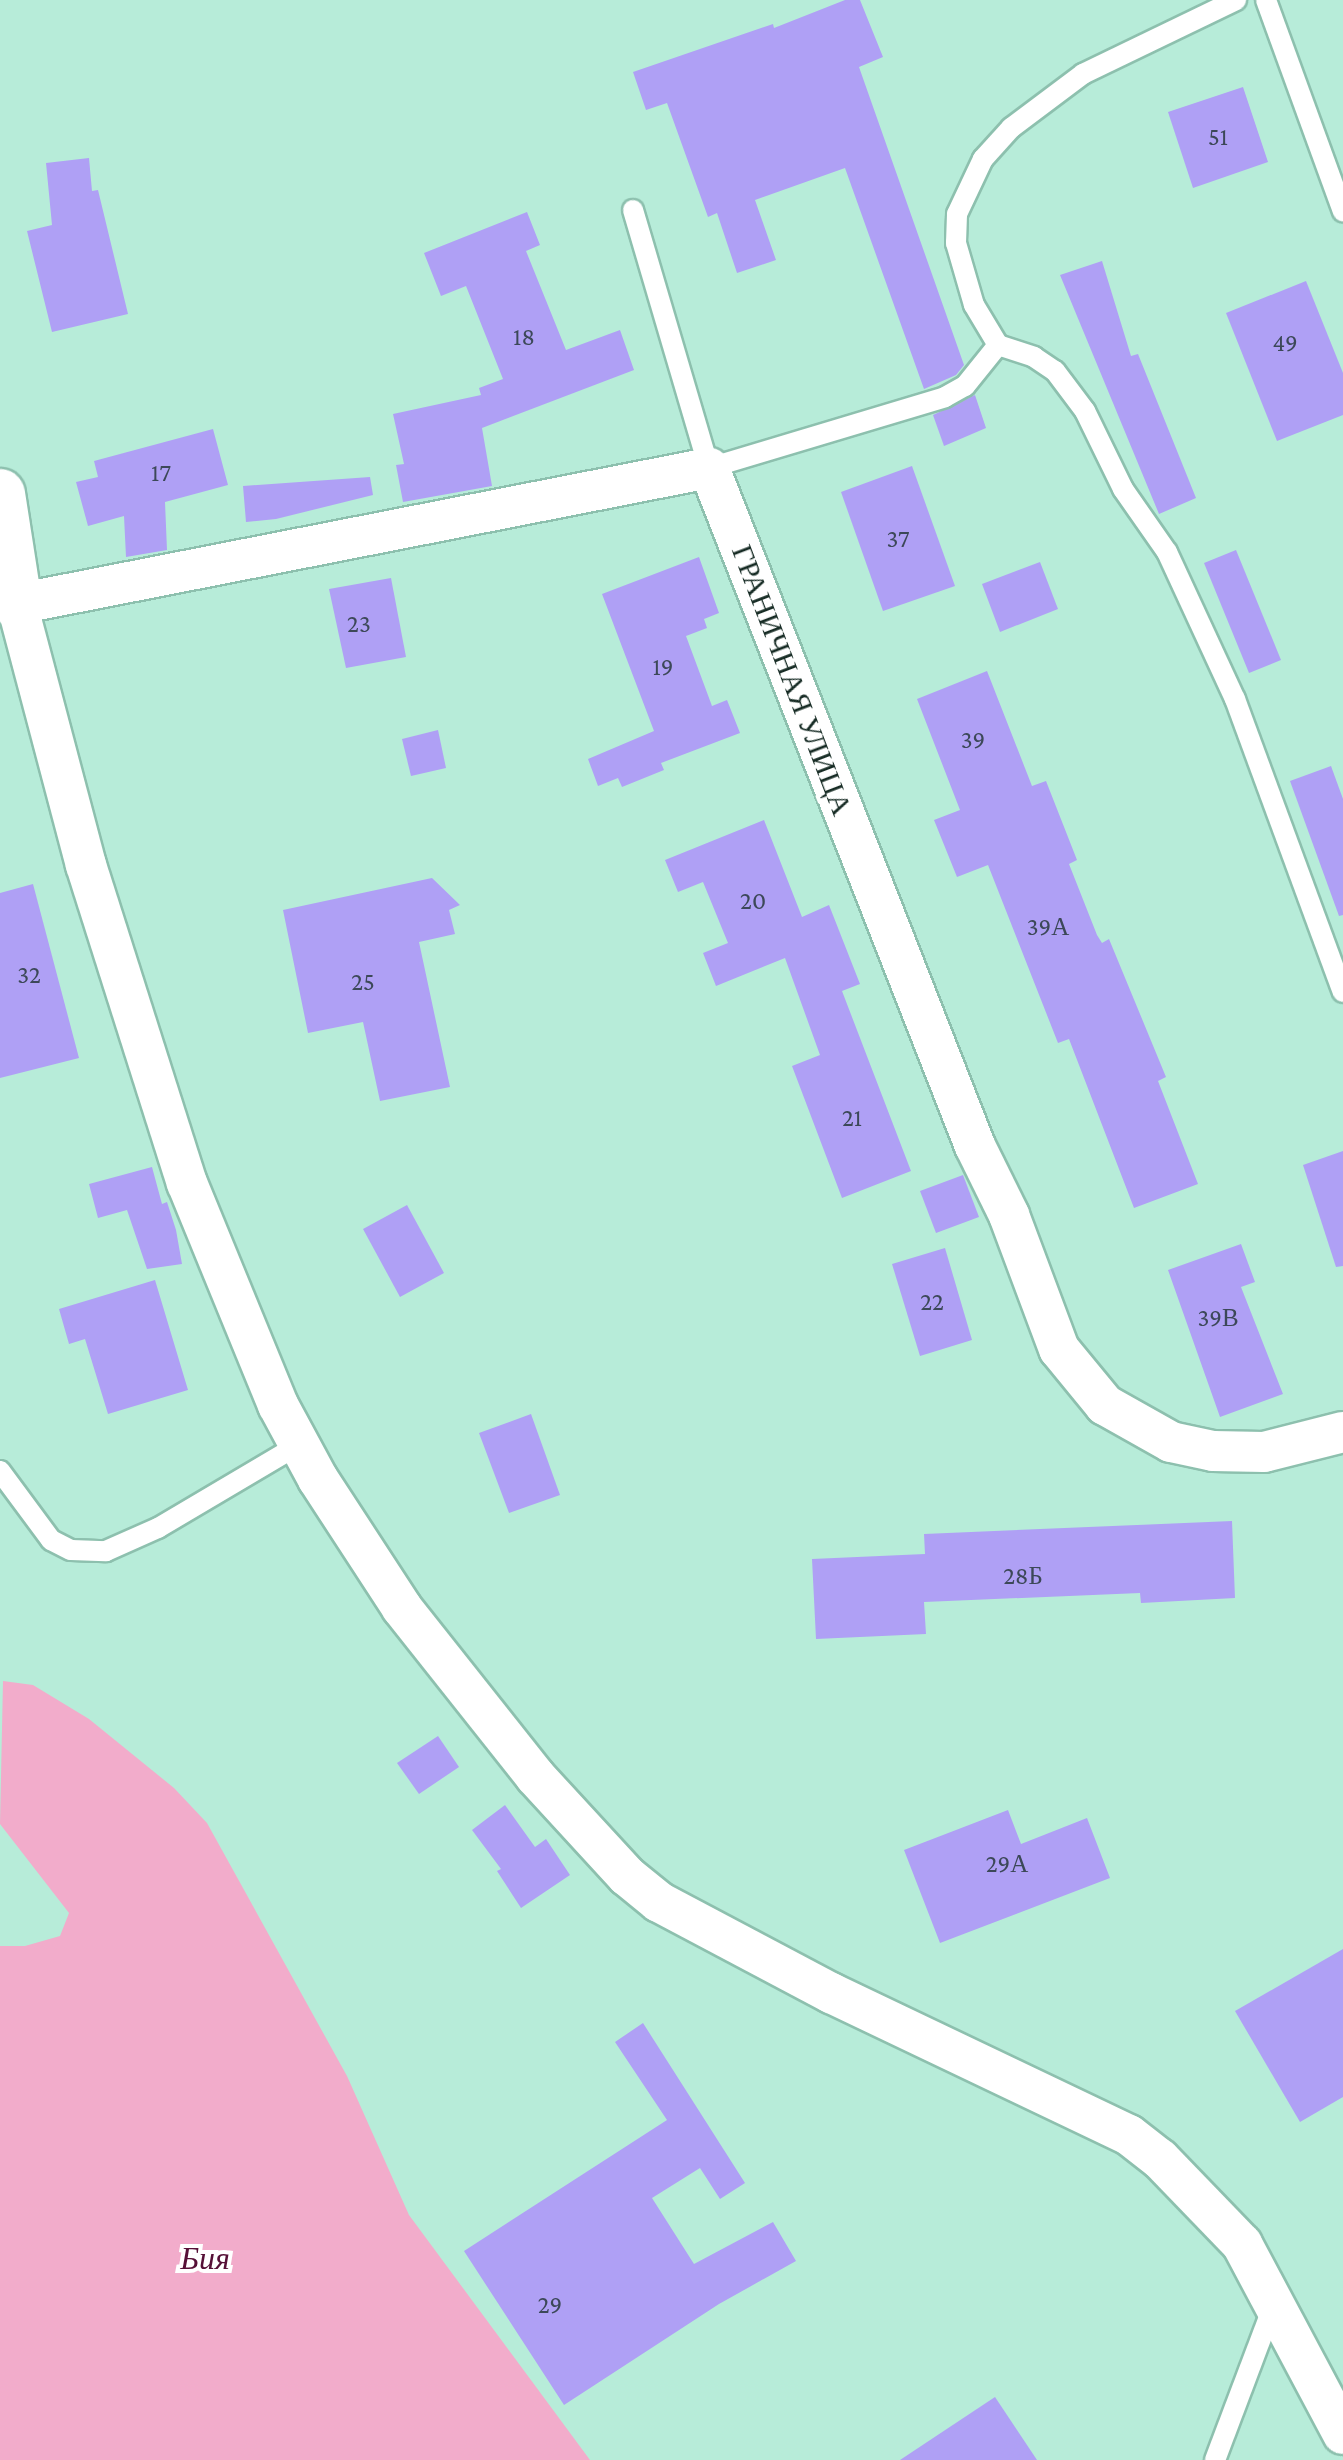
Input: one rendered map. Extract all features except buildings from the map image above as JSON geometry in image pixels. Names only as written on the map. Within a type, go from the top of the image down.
[{"type":"street","points":[[17,604],[709,468]]},
{"type":"street","name":"ГРАНИЧНАЯ УЛИЦА","points":[[709,468],[974,1146],[1008,1215],[1059,1349],[1105,1405],[1171,1442],[1213,1451],[1264,1452],[1343,1432]]},
{"type":"street","points":[[0,494],[17,604],[86,865],[186,1183],[278,1405],[402,1608],[534,1776],[627,1876],[659,1902],[714,1935],[1129,2135],[1217,2215],[1242,2244],[1343,2434]]},
{"type":"lane","points":[[1236,0],[1083,74],[1011,128],[983,159],[957,214],[956,243],[974,305],[998,345],[1034,357],[1071,389],[1113,473],[1167,552],[1236,700],[1343,992]]},
{"type":"lane","points":[[1266,0],[1343,211]]},
{"type":"lane","points":[[633,210],[709,468],[945,397],[965,386],[998,345]]},
{"type":"lane","points":[[0,1471],[51,1540],[72,1550],[106,1551],[158,1528],[300,1444]]},
{"type":"lane","points":[[1215,2460],[1274,2304]]},
{"type":"water","name":"Бия","points":[[3,1681],[33,1685],[89,1719],[174,1788],[207,1823],[347,2076],[409,2215],[590,2460],[0,2460],[0,1946],[25,1946],[60,1936],[69,1913],[0,1824]]}]
